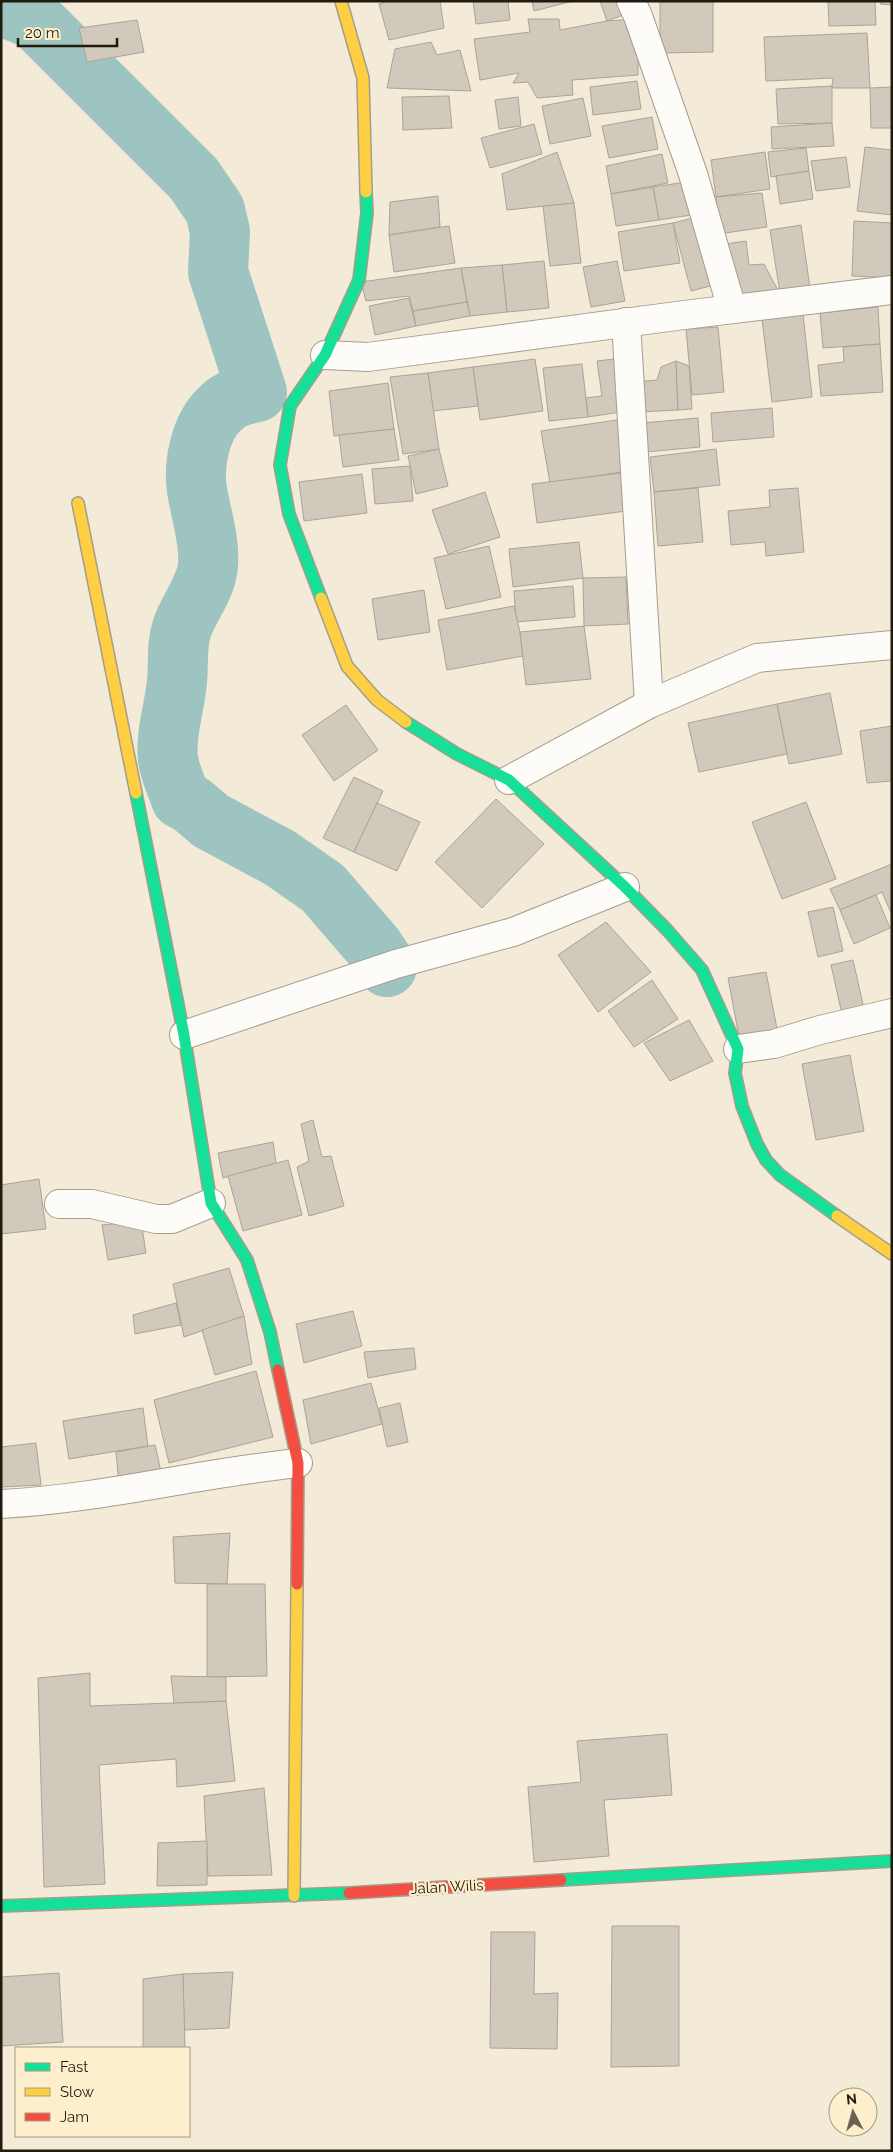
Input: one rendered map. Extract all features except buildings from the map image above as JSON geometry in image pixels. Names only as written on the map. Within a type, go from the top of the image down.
[{"type":"street","points":[[341,1],[363,78],[367,213],[359,280],[325,355],[290,406],[280,465],[289,514],[347,666],[376,700],[412,726],[457,754],[509,780],[624,887],[668,931],[702,970],[738,1048],[735,1073],[742,1106],[757,1144],[766,1160],[780,1175],[804,1193],[892,1254]]},
{"type":"street","points":[[631,1],[685,149],[732,309]]},
{"type":"street","points":[[325,355],[368,357],[626,322],[892,290]]},
{"type":"street","points":[[626,322],[649,704]]},
{"type":"street","points":[[78,503],[184,1035],[211,1203],[247,1260],[270,1332],[298,1463],[294,1896]]},
{"type":"street","points":[[509,780],[649,704],[757,658],[892,645]]},
{"type":"street","points":[[184,1035],[396,964],[513,932],[624,887]]},
{"type":"street","points":[[738,1048],[774,1044],[820,1030],[892,1013]]},
{"type":"street","points":[[59,1204],[92,1204],[156,1220],[172,1219],[211,1203]]},
{"type":"street","points":[[1,1504],[42,1502],[250,1468],[298,1463]]},
{"type":"street","name":"Jalan Wilis","points":[[1,1906],[294,1896],[892,1861]]},
{"type":"waterway","points":[[1,6],[34,19],[194,179],[215,210],[220,232],[218,272],[257,392],[232,400],[224,405],[213,417],[203,436],[197,458],[197,490],[206,537],[208,565],[201,590],[185,620],[180,635],[178,674],[167,749],[172,775],[181,799],[192,805],[211,821],[280,858],[323,888],[373,946],[387,967]]},
{"type":"traffic: fast","points":[[321,598],[289,514],[280,465],[290,406],[325,355],[359,280],[367,213],[366,192]]},
{"type":"traffic: fast","points":[[406,722],[457,754],[509,780],[625,887],[668,931],[702,970],[738,1049],[735,1073],[742,1106],[757,1144],[766,1160],[780,1175],[837,1216]]},
{"type":"traffic: fast","points":[[136,793],[184,1035],[211,1203],[247,1260],[270,1332],[278,1370]]},
{"type":"traffic: fast","points":[[561,1880],[892,1861]]},
{"type":"traffic: fast","points":[[1,1906],[349,1893]]},
{"type":"traffic: slow","points":[[341,1],[363,78],[366,192]]},
{"type":"traffic: slow","points":[[78,503],[136,793]]},
{"type":"traffic: slow","points":[[321,598],[347,666],[377,700],[406,722]]},
{"type":"traffic: slow","points":[[837,1216],[892,1254]]},
{"type":"traffic: slow","points":[[294,1896],[297,1584]]},
{"type":"traffic: jam","points":[[278,1370],[298,1463],[297,1584]]},
{"type":"traffic: jam","points":[[349,1893],[561,1880]]}]
